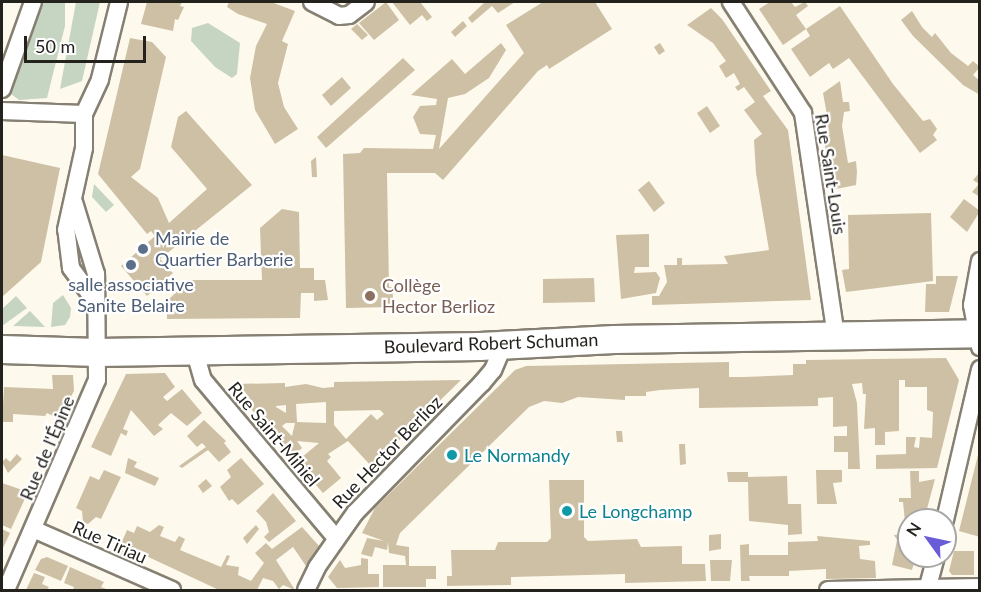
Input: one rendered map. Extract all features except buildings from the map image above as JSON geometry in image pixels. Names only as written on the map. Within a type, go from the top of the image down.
[{"type":"main road","name":"Boulevard Robert Schuman","points":[[2,349],[97,352],[503,345],[614,339],[979,337]]},
{"type":"street","points":[[2,89],[33,2]]},
{"type":"street","points":[[94,301],[76,278],[67,256],[66,230],[74,202],[84,148],[84,114],[100,79],[119,2]]},
{"type":"street","points":[[312,2],[339,16],[349,15],[366,2]]},
{"type":"street","name":"Rue Saint-Louis","points":[[731,2],[803,113],[836,337]]},
{"type":"street","points":[[2,111],[84,114]]},
{"type":"street","name":"Rue de l'Épine","points":[[6,591],[97,380],[93,255],[74,202]]},
{"type":"street","points":[[979,337],[972,305],[980,261]]},
{"type":"street","name":"Rue Hector Berlioz","points":[[306,591],[336,538],[376,487],[482,383],[493,370],[503,345]]},
{"type":"street","name":"Rue Saint-Mihiel","points":[[194,349],[203,380],[336,538]]},
{"type":"street","points":[[948,508],[980,369]]},
{"type":"street","name":"Rue Tiriau","points":[[33,529],[172,591]]},
{"type":"street","points":[[928,589],[933,568]]},
{"type":"street","points":[[828,591],[980,587]]},
{"type":"green space","points":[[41,2],[65,2],[65,26],[47,98],[19,100],[7,91]]},
{"type":"green space","points":[[76,2],[100,2],[82,81],[60,89]]},
{"type":"green space","points":[[208,23],[240,43],[237,74],[232,78],[215,67],[191,41],[192,28]]},
{"type":"green space","points":[[94,184],[114,205],[106,212],[92,197]]},
{"type":"green space","points":[[63,295],[71,308],[70,317],[65,325],[51,327],[53,303]]},
{"type":"green space","points":[[16,296],[27,308],[2,326],[2,309]]},
{"type":"green space","points":[[30,311],[45,327],[13,326]]},
{"type":"place","name":"Mairie de Quartier Barberie","points":[[143,249]]},
{"type":"place","name":"salle associative Sanite Belaire","points":[[131,265]]},
{"type":"place","name":"Collège Hector Berlioz","points":[[370,296]]},
{"type":"place","name":"Le Normandy","points":[[452,455]]},
{"type":"place","name":"Le Longchamp","points":[[567,511]]}]
